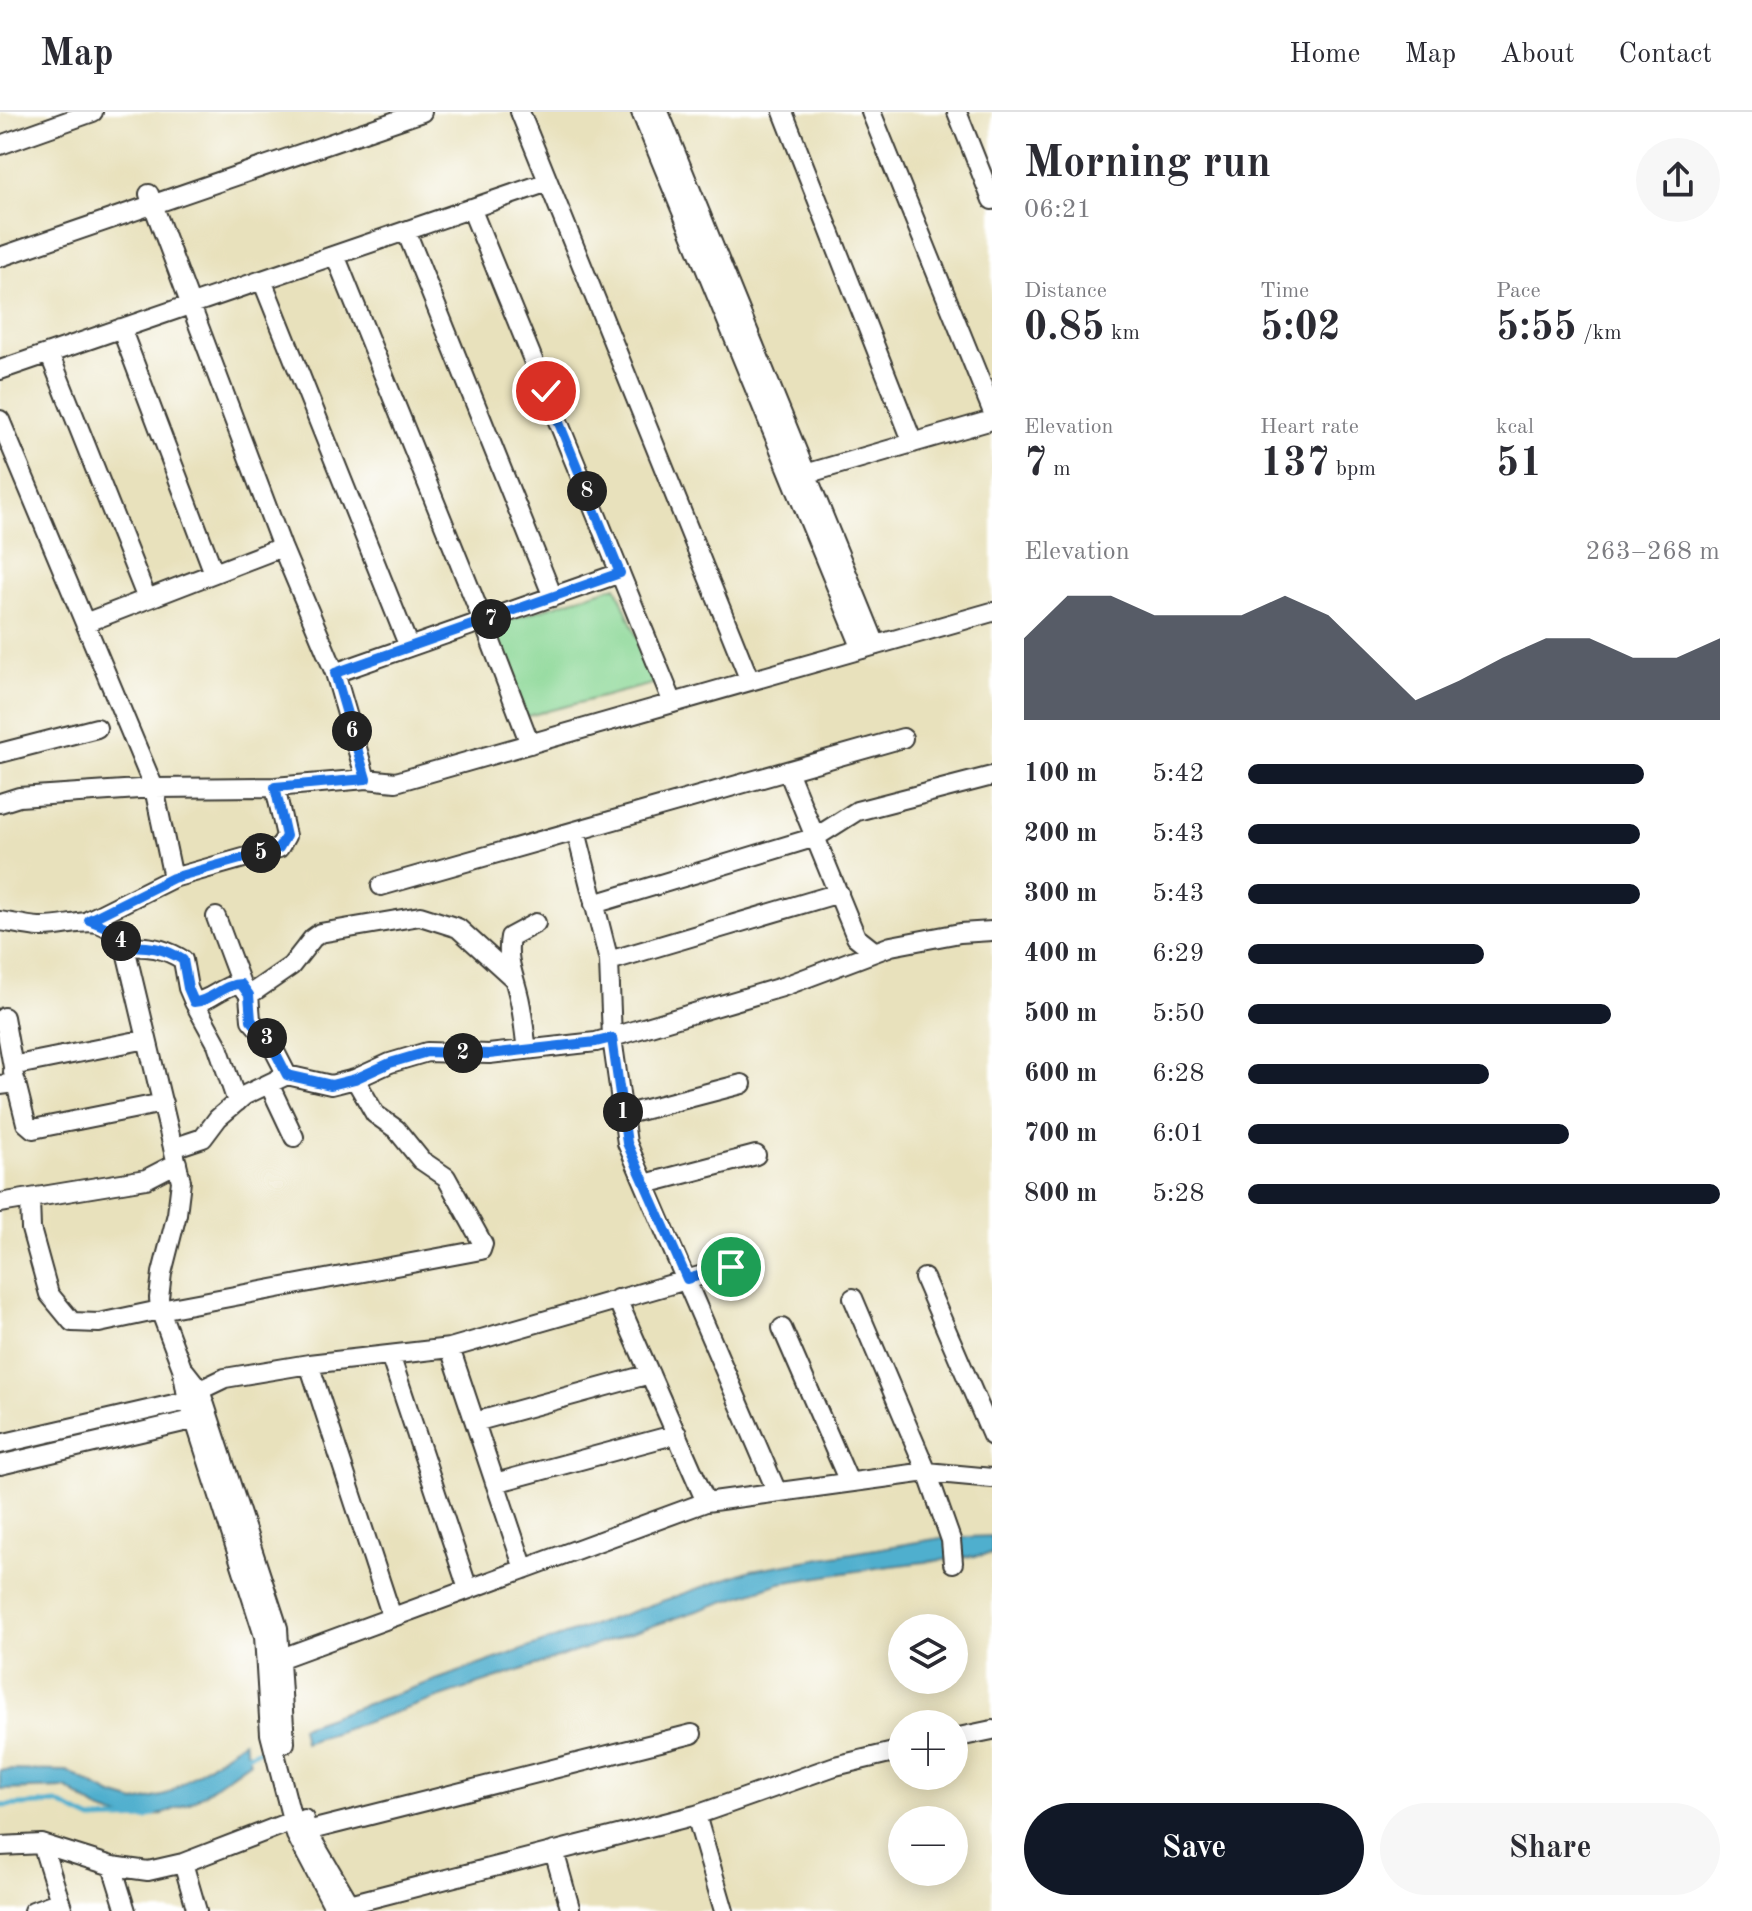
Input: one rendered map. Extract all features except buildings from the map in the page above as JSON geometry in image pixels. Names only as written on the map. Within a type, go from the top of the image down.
[{"type":"street","points":[[0,145],[93,112]]},
{"type":"street","points":[[0,257],[151,199],[385,116],[422,112]]},
{"type":"street","points":[[520,112],[748,676]]},
{"type":"street","points":[[641,112],[799,476],[867,642]]},
{"type":"street","points":[[659,112],[799,476]]},
{"type":"street","points":[[783,112],[913,443]]},
{"type":"street","points":[[871,112],[992,410]]},
{"type":"street","points":[[957,112],[992,200]]},
{"type":"street","points":[[0,370],[548,182]]},
{"type":"street","points":[[0,245],[151,199]]},
{"type":"street","points":[[151,199],[282,547],[335,673],[366,779]]},
{"type":"street","points":[[471,208],[671,698]]},
{"type":"street","points":[[406,231],[553,597]]},
{"type":"street","points":[[335,255],[528,739]]},
{"type":"street","points":[[262,280],[409,647]]},
{"type":"street","points":[[121,328],[214,573]]},
{"type":"street","points":[[49,353],[147,599]]},
{"type":"street","points":[[0,420],[154,788],[173,878]]},
{"type":"street","points":[[799,476],[992,420]]},
{"type":"street","points":[[85,623],[282,547]]},
{"type":"street","points":[[335,673],[620,573]]},
{"type":"street","points":[[867,642],[992,600]]},
{"type":"street","points":[[366,779],[396,782],[528,739],[867,642],[992,612]]},
{"type":"street","points":[[0,753],[97,728]]},
{"type":"street","points":[[381,886],[903,738]]},
{"type":"street","points":[[0,803],[19,797],[154,788],[275,787],[366,779],[528,739]]},
{"type":"street","points":[[788,771],[856,937],[875,952]]},
{"type":"street","points":[[594,904],[816,837],[857,811],[992,776]]},
{"type":"street","points":[[0,921],[40,927],[89,920],[173,878],[283,845],[286,836],[275,787]]},
{"type":"street","points":[[576,831],[609,961],[612,1038],[627,1143],[777,1492]]},
{"type":"street","points":[[609,961],[839,893]]},
{"type":"street","points":[[245,990],[294,963],[320,933],[420,916],[458,928],[513,978]]},
{"type":"street","points":[[216,917],[245,990],[251,1020],[270,1042],[287,1075]]},
{"type":"street","points":[[89,920],[115,931],[125,947],[181,1181],[177,1214],[162,1273],[160,1310],[182,1368],[197,1396],[201,1418],[279,1659],[276,1733]]},
{"type":"street","points":[[527,1050],[519,995],[509,964],[510,937],[536,923]]},
{"type":"street","points":[[0,1203],[146,1179],[175,1155],[203,1138],[218,1118],[237,1102],[287,1075],[331,1085],[427,1052],[489,1054],[596,1042],[782,987],[891,946],[960,933],[992,931]]},
{"type":"street","points":[[125,947],[142,946],[169,951],[183,960],[188,988],[217,1044],[237,1102]]},
{"type":"street","points":[[194,1002],[202,1002],[232,984],[245,990]]},
{"type":"street","points":[[4,1017],[10,1078],[26,1123],[33,1129],[163,1103]]},
{"type":"street","points":[[10,1078],[17,1065],[147,1039]]},
{"type":"street","points":[[30,1199],[31,1229],[49,1294],[72,1322],[99,1323],[481,1250],[483,1244],[446,1177],[421,1160],[396,1129],[375,1114],[355,1079]]},
{"type":"street","points":[[269,1084],[294,1137]]},
{"type":"street","points":[[623,1115],[742,1084]]},
{"type":"street","points":[[645,1184],[756,1155]]},
{"type":"street","points":[[0,1444],[197,1396],[225,1378],[309,1364],[450,1348],[731,1267]]},
{"type":"street","points":[[924,1278],[992,1436]]},
{"type":"street","points":[[853,1298],[927,1472],[951,1540],[953,1563]]},
{"type":"street","points":[[617,1299],[706,1502]]},
{"type":"street","points":[[782,1328],[849,1482]]},
{"type":"street","points":[[450,1348],[524,1569]]},
{"type":"street","points":[[390,1355],[468,1589]]},
{"type":"street","points":[[309,1364],[392,1617]]},
{"type":"street","points":[[475,1422],[650,1374]]},
{"type":"street","points":[[0,1465],[201,1418]]},
{"type":"street","points":[[495,1483],[677,1434]]},
{"type":"street","points":[[279,1659],[706,1502],[927,1472],[992,1478]]},
{"type":"street","points":[[271,1635],[276,1733],[300,1826],[296,1835],[343,1908],[696,1815],[835,1766],[888,1753]]},
{"type":"street","points":[[968,1735],[992,1730]]},
{"type":"street","points":[[0,1846],[42,1844],[112,1866],[148,1871],[300,1826],[692,1734]]},
{"type":"street","points":[[696,1815],[724,1911]]},
{"type":"street","points":[[33,1911],[62,1906],[42,1844]]},
{"type":"street","points":[[554,1851],[570,1908]]},
{"type":"street","points":[[183,1863],[197,1911]]},
{"type":"street","points":[[112,1866],[126,1911]]},
{"type":"green space","points":[[616,586],[656,683],[524,717],[490,626]]},
{"type":"water","points":[[992,1536],[992,1554],[780,1583],[304,1743],[301,1727],[751,1570],[941,1538]]},
{"type":"water","points":[[243,1741],[250,1761],[192,1802],[163,1814],[130,1820],[99,1810],[66,1788],[0,1790],[0,1770],[67,1771],[112,1795],[136,1802],[166,1795]]},
{"type":"waterway","points":[[241,1757],[269,1747]]},
{"type":"waterway","points":[[0,1806],[57,1803],[92,1820],[147,1818],[156,1813]]},
{"type":"route","points":[[546,391],[620,573],[335,673],[366,779],[275,787],[286,836],[279,848],[173,878],[89,920],[105,924],[115,931],[125,947],[142,946],[169,951],[183,960],[194,1002],[202,1002],[232,984],[241,984],[249,995],[251,1020],[270,1042],[287,1075],[331,1085],[427,1052],[489,1054],[612,1038],[627,1143],[687,1279],[731,1267]]}]
